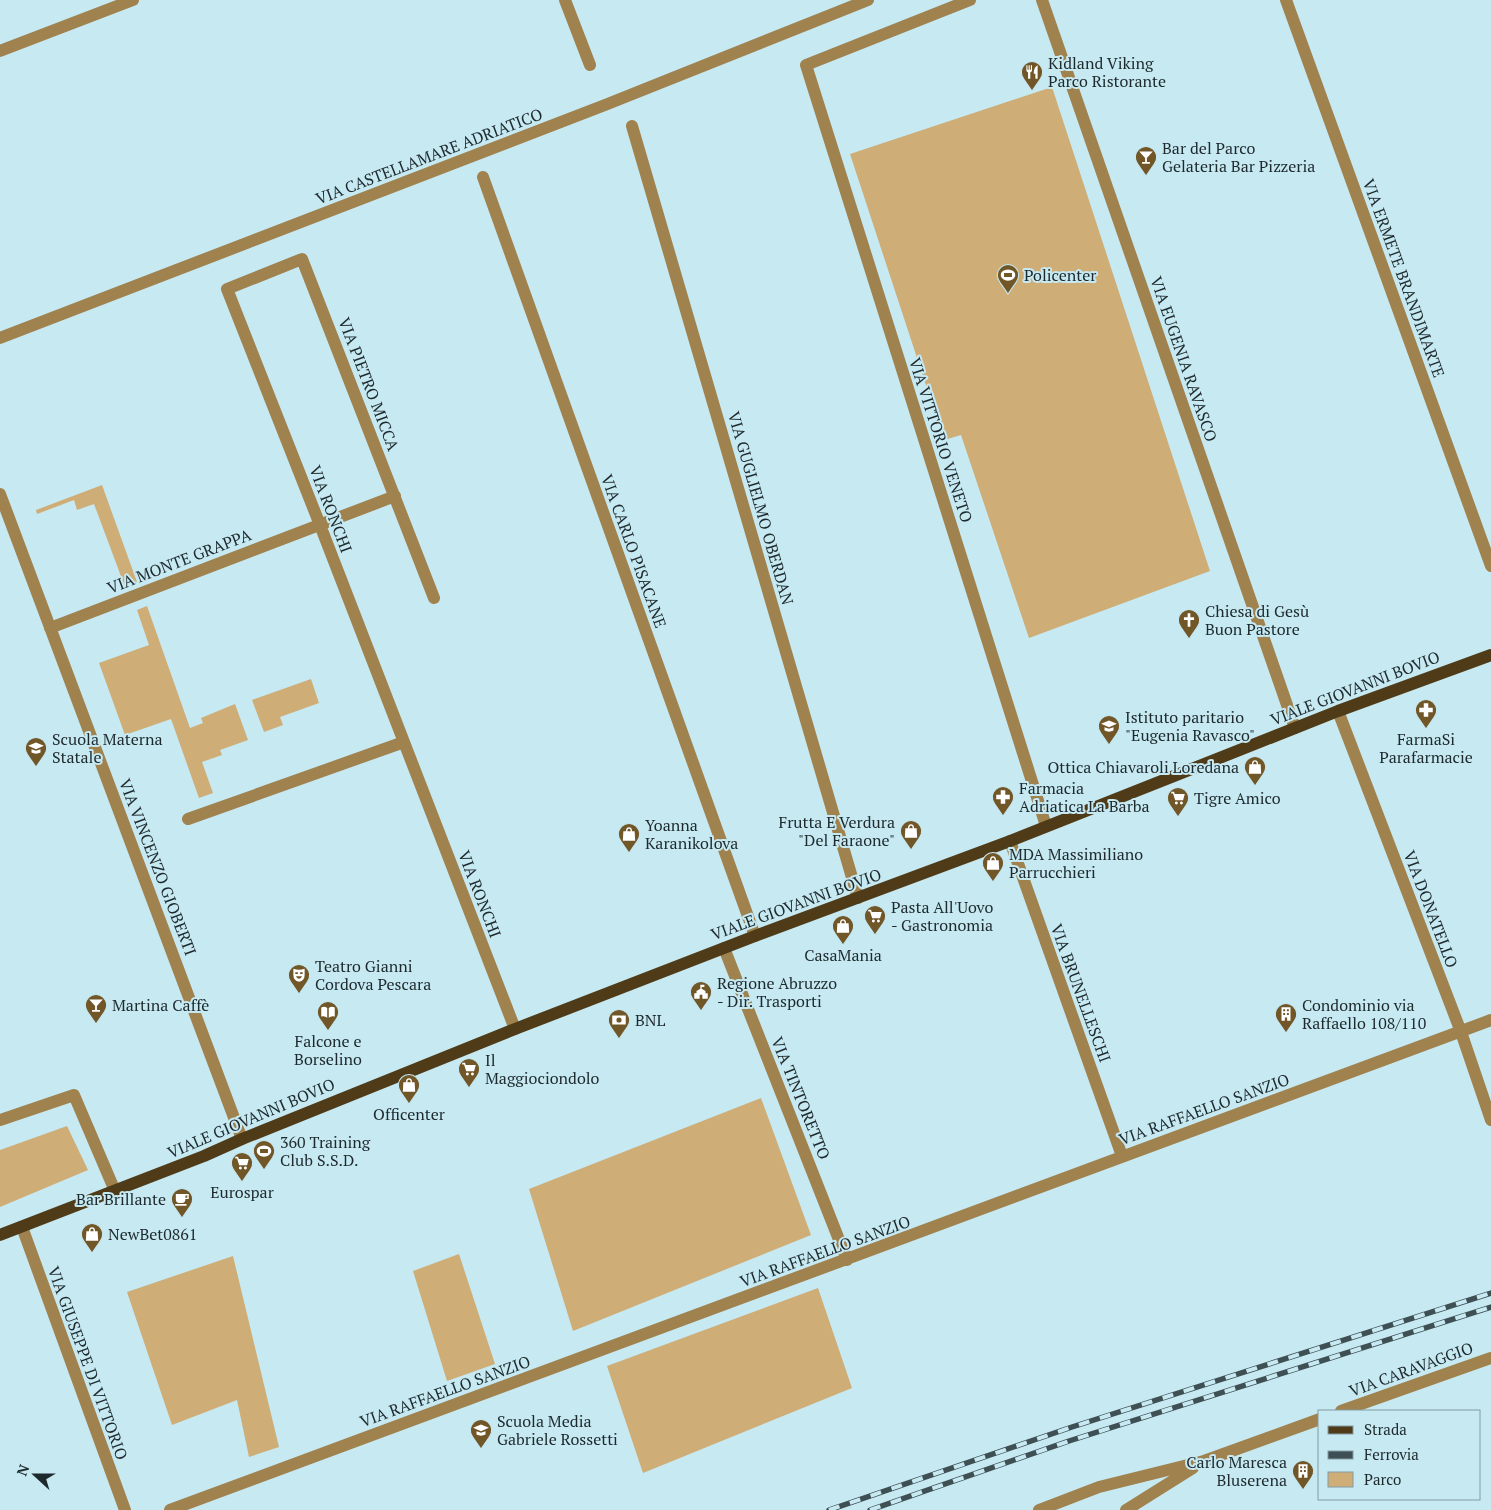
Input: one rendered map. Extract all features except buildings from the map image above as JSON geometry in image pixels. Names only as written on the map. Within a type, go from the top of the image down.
[{"type":"main road","name":"VIALE GIOVANNI BOVIO","points":[[0,1236],[204,1156],[515,1029],[755,936],[1010,841],[1295,728],[1491,655]]},
{"type":"street","points":[[0,51],[133,0]]},
{"type":"street","points":[[565,0],[590,65]]},
{"type":"street","name":"VIA CASTELLAMARE ADRIATICO","points":[[0,338],[614,102],[868,0]]},
{"type":"street","name":"VIA VITTORIO VENETO","points":[[970,0],[806,65],[1046,826]]},
{"type":"street","name":"VIA EUGENIA RAVASCO","points":[[1042,0],[1295,728]]},
{"type":"street","name":"VIA ERMETE BRANDIMARTE","points":[[1286,0],[1491,566]]},
{"type":"street","name":"VIA GUGLIELMO OBERDAN","points":[[632,126],[858,898]]},
{"type":"street","name":"VIA CARLO PISACANE","points":[[483,177],[755,936]]},
{"type":"street","name":"VIA PIETRO MICCA","points":[[226,289],[302,259],[434,598]]},
{"type":"street","name":"VIA RONCHI","points":[[226,289],[320,525],[515,1029]]},
{"type":"street","name":"VIA VINCENZO GIOBERTI","points":[[0,494],[242,1139]]},
{"type":"street","name":"VIA MONTE GRAPPA","points":[[50,628],[395,496]]},
{"type":"street","name":"VIA DONATELLO","points":[[1338,712],[1460,1032],[1491,1120]]},
{"type":"street","points":[[188,819],[404,742]]},
{"type":"street","name":"VIA BRUNELLESCHI","points":[[1010,841],[1122,1156]]},
{"type":"street","name":"VIA TINTORETTO","points":[[724,948],[848,1260]]},
{"type":"street","name":"VIA RAFFAELLO SANZIO","points":[[170,1510],[1491,1020]]},
{"type":"street","points":[[0,1120],[74,1095],[115,1191]]},
{"type":"street","name":"VIA GIUSEPPE DI VITTORIO","points":[[22,1227],[124,1510]]},
{"type":"street","name":"VIA CARAVAGGIO","points":[[1344,1410],[1491,1358]]},
{"type":"street","points":[[1039,1510],[1099,1487],[1204,1461],[1318,1420]]},
{"type":"street","points":[[1126,1510],[1204,1461]]},
{"type":"green space","name":"Policenter","points":[[1052,87],[1210,571],[1029,638],[961,435],[944,440],[850,154]]},
{"type":"green space","points":[[102,485],[137,582],[125,587],[94,504],[77,510],[74,500],[37,514],[36,510]]},
{"type":"green space","points":[[147,606],[190,728],[203,723],[201,718],[235,704],[248,740],[220,750],[222,755],[202,762],[213,793],[199,798],[171,719],[125,735],[99,663],[149,645],[137,610]]},
{"type":"green space","points":[[311,679],[319,703],[280,717],[283,725],[264,732],[252,700]]},
{"type":"green space","points":[[761,1098],[811,1235],[573,1331],[529,1189]]},
{"type":"green space","points":[[67,1126],[88,1170],[0,1207],[0,1150]]},
{"type":"green space","points":[[459,1254],[495,1364],[447,1381],[413,1271]]},
{"type":"green space","points":[[233,1256],[279,1447],[249,1457],[237,1400],[172,1425],[127,1292]]},
{"type":"green space","points":[[818,1288],[852,1388],[643,1473],[607,1366]]},
{"type":"railway","points":[[829,1510],[1072,1427],[1491,1293]]},
{"type":"railway","points":[[870,1510],[1069,1441],[1491,1307]]},
{"type":"place","name":"Kidland Viking Parco Ristorante","points":[[1032,91]]},
{"type":"place","name":"Bar del Parco Gelateria Bar Pizzeria","points":[[1146,176]]},
{"type":"place","name":"Policenter","points":[[1008,294]]},
{"type":"place","name":"Chiesa di Gesù Buon Pastore","points":[[1189,639]]},
{"type":"place","name":"FarmaSi Parafarmacie","points":[[1426,729]]},
{"type":"place","name":"Istituto paritario \"Eugenia Ravasco\"","points":[[1109,745]]},
{"type":"place","name":"Scuola Materna Statale","points":[[36,767]]},
{"type":"place","name":"Ottica Chiavaroli Loredana","points":[[1255,786]]},
{"type":"place","name":"Farmacia Adriatica La Barba","points":[[1003,816]]},
{"type":"place","name":"Tigre Amico","points":[[1178,817]]},
{"type":"place","name":"Frutta E Verdura \"Del Faraone\"","points":[[911,850]]},
{"type":"place","name":"Yoanna Karanikolova","points":[[629,853]]},
{"type":"place","name":"MDA Massimiliano Parrucchieri","points":[[993,882]]},
{"type":"place","name":"Pasta All'Uovo - Gastronomia","points":[[875,935]]},
{"type":"place","name":"CasaMania","points":[[843,945]]},
{"type":"place","name":"Teatro Gianni Cordova Pescara","points":[[299,994]]},
{"type":"place","name":"Regione Abruzzo - Dir. Trasporti","points":[[701,1011]]},
{"type":"place","name":"Martina Caffè","points":[[96,1024]]},
{"type":"place","name":"Falcone e Borselino","points":[[328,1031]]},
{"type":"place","name":"Condominio via Raffaello 108/110","points":[[1286,1033]]},
{"type":"place","name":"BNL","points":[[619,1039]]},
{"type":"place","name":"Il Maggiociondolo","points":[[469,1088]]},
{"type":"place","name":"Officenter","points":[[409,1104]]},
{"type":"place","name":"360 Training Club S.S.D.","points":[[264,1170]]},
{"type":"place","name":"Eurospar","points":[[242,1182]]},
{"type":"place","name":"Bar Brillante","points":[[182,1218]]},
{"type":"place","name":"NewBet0861","points":[[92,1253]]},
{"type":"place","name":"Scuola Media Gabriele Rossetti","points":[[481,1449]]},
{"type":"place","name":"Carlo Maresca Bluserena","points":[[1303,1490]]}]
